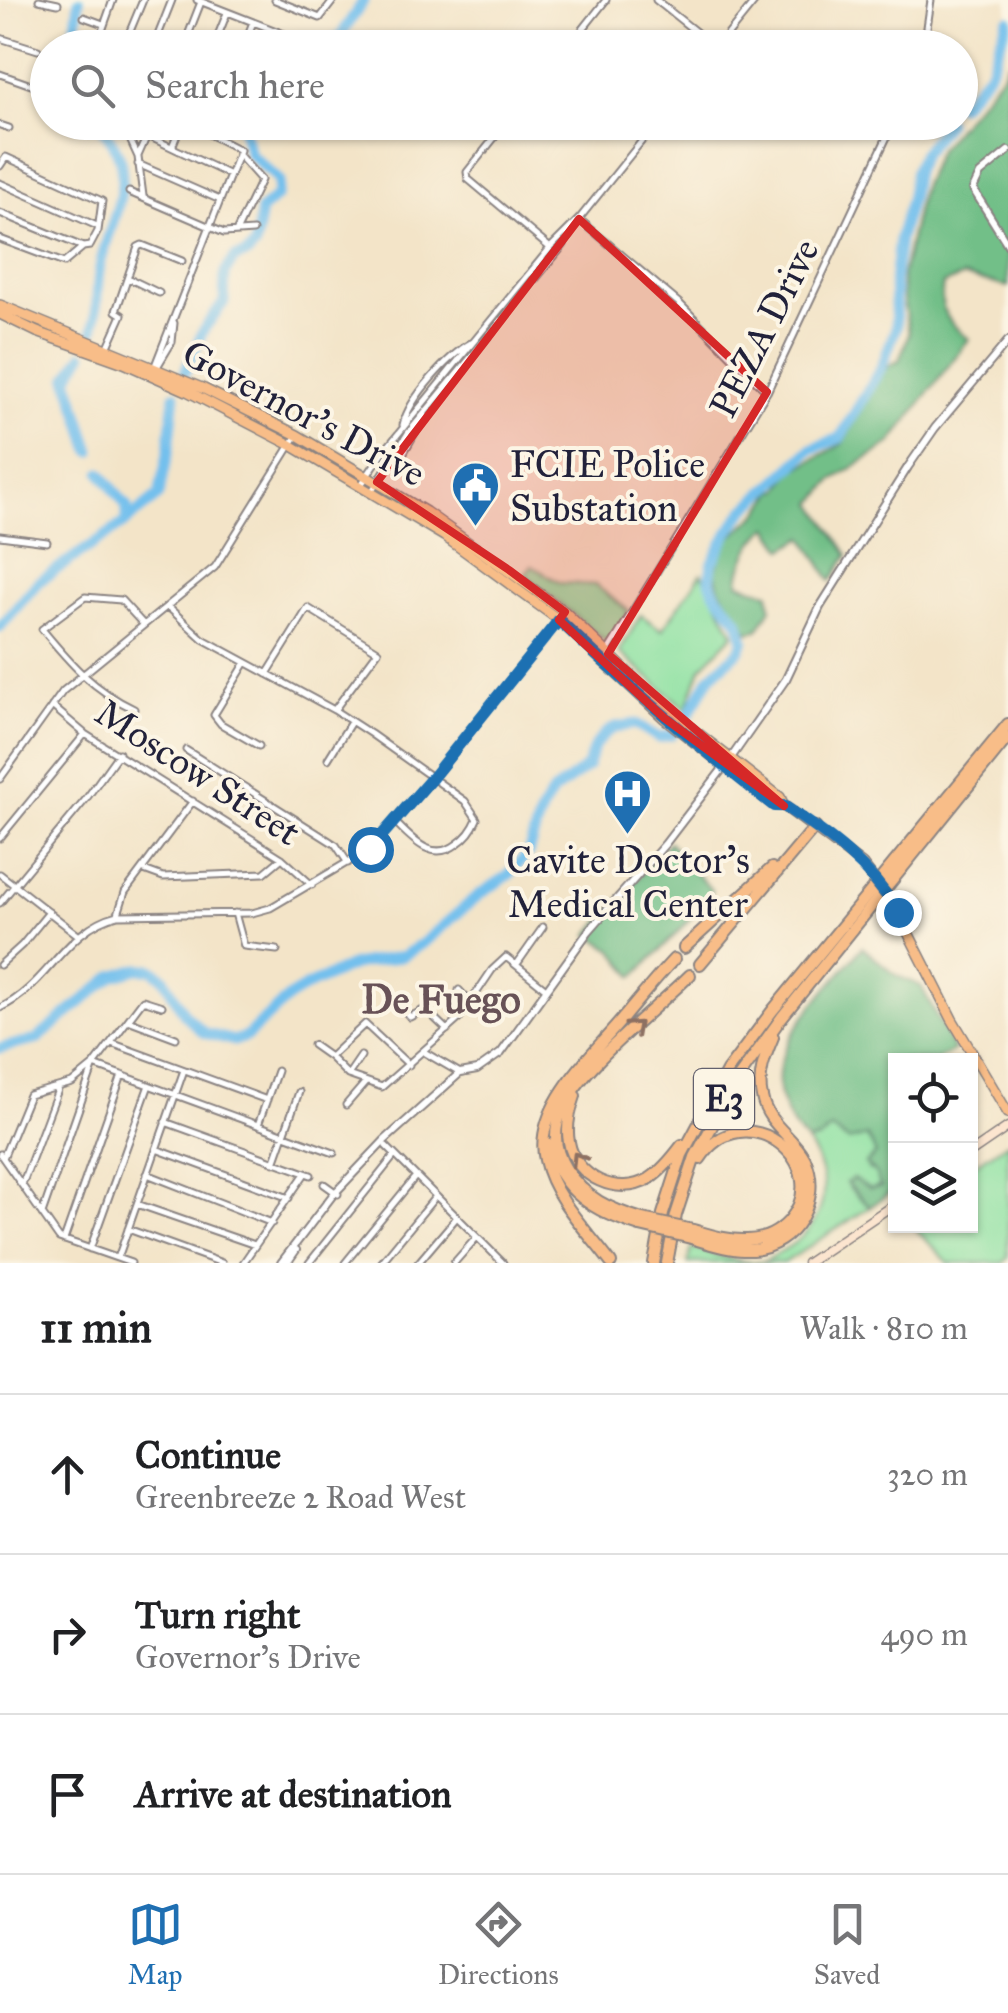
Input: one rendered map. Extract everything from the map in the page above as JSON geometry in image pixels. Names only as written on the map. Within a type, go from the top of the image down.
[{"type":"highway","name":"E3","points":[[654,1263],[672,1185],[694,1128],[727,1071],[1008,724]]},
{"type":"highway","name":"E3","points":[[666,1263],[695,1157],[724,1099],[782,1017],[1008,737]]},
{"type":"highway","points":[[684,948],[814,826]]},
{"type":"highway","points":[[700,964],[814,826]]},
{"type":"highway","points":[[611,1263],[548,1171],[543,1151],[548,1123],[567,1084],[674,959]]},
{"type":"highway","points":[[641,1222],[596,1202],[576,1182],[560,1158],[558,1121],[564,1105],[611,1048],[690,975]]},
{"type":"highway","points":[[692,1234],[732,1249],[761,1248],[787,1236],[805,1214],[811,1187],[808,1167],[798,1148],[768,1114],[761,1090],[763,1064],[782,1017]]},
{"type":"highway","points":[[582,1082],[572,1105],[568,1140],[576,1160],[599,1181],[624,1186],[649,1179],[672,1158],[694,1128]]},
{"type":"highway","points":[[548,1123],[551,1156],[573,1190],[603,1214],[692,1234],[758,1239],[776,1232],[797,1208],[801,1190],[799,1171],[791,1154],[775,1139],[758,1132],[740,1132],[723,1136],[706,1150],[683,1191]]},
{"type":"main road","name":"Governor's Drive","points":[[0,305],[188,387],[364,480],[562,616],[667,714]]},
{"type":"main road","name":"Governor's Drive","points":[[0,314],[37,332],[106,351]]},
{"type":"main road","name":"Governor's Drive","points":[[562,616],[696,738],[862,864],[894,905],[952,1019],[1008,1113]]},
{"type":"main road","points":[[978,1148],[1008,1128]]},
{"type":"main road","points":[[807,1263],[888,1208]]},
{"type":"street","points":[[38,0],[58,4]]},
{"type":"street","points":[[101,30],[113,0]]},
{"type":"street","points":[[130,30],[143,0]]},
{"type":"street","points":[[160,30],[172,0]]},
{"type":"street","points":[[274,0],[322,17],[334,0]]},
{"type":"street","points":[[295,8],[299,0]]},
{"type":"street","points":[[582,30],[606,0]]},
{"type":"street","points":[[656,0],[694,30]]},
{"type":"street","points":[[732,30],[756,0]]},
{"type":"street","points":[[927,30],[931,0]]},
{"type":"street","points":[[189,30],[199,1],[273,30]]},
{"type":"street","points":[[220,30],[228,12]]},
{"type":"street","points":[[84,17],[103,24]]},
{"type":"street","points":[[250,30],[253,22]]},
{"type":"street","points":[[0,38],[30,47]]},
{"type":"street","points":[[0,74],[30,84]]},
{"type":"street","points":[[0,124],[9,128]]},
{"type":"street","points":[[129,140],[138,161],[144,198]]},
{"type":"street","points":[[138,161],[146,140]]},
{"type":"street","points":[[157,140],[230,175]]},
{"type":"street","points":[[172,147],[175,140]]},
{"type":"street","points":[[219,140],[239,152],[260,180],[236,233]]},
{"type":"street","points":[[493,140],[467,172],[468,179],[550,248]]},
{"type":"street","points":[[364,480],[402,429],[410,407],[454,352],[474,341],[642,140]]},
{"type":"street","name":"PEZA Drive","points":[[607,654],[767,392],[886,140]]},
{"type":"street","points":[[1008,150],[980,174],[973,189],[1008,245]]},
{"type":"street","points":[[153,371],[172,342],[174,320],[239,152]]},
{"type":"street","points":[[0,166],[6,157],[101,198],[98,231],[90,246],[0,212]]},
{"type":"street","points":[[138,161],[220,200]]},
{"type":"street","points":[[0,184],[97,226]]},
{"type":"street","points":[[129,192],[224,233],[253,232]]},
{"type":"street","points":[[579,219],[676,301],[767,392]]},
{"type":"street","points":[[377,488],[384,470],[403,454],[426,412],[563,246],[579,219]]},
{"type":"street","points":[[0,250],[1,240],[63,264],[83,246]]},
{"type":"street","points":[[106,351],[122,315],[116,311],[142,245],[182,261]]},
{"type":"street","points":[[128,278],[159,293]]},
{"type":"street","points":[[284,1263],[338,1192],[385,1140],[460,1073],[477,1070],[501,1053],[588,932],[665,844],[786,679],[820,608],[908,467],[1008,340]]},
{"type":"street","points":[[0,779],[52,706],[80,675],[215,566],[294,440]]},
{"type":"street","points":[[0,536],[47,542]]},
{"type":"street","points":[[134,709],[108,697],[80,675],[42,629],[78,600],[95,597],[121,600],[143,624]]},
{"type":"street","points":[[168,606],[203,639],[334,710],[432,778],[474,810],[476,824],[460,842],[442,852],[432,852],[394,821]]},
{"type":"street","points":[[267,674],[308,608],[378,651],[334,710]]},
{"type":"street","points":[[0,1008],[20,999],[78,934],[98,920],[118,914],[235,913],[270,908],[370,849],[562,616]]},
{"type":"street","points":[[245,664],[214,715],[221,724],[259,746]]},
{"type":"street","name":"Moscow Street","points":[[52,706],[85,734],[282,858],[312,885]]},
{"type":"street","points":[[328,759],[352,722]]},
{"type":"street","points":[[0,838],[85,734]]},
{"type":"street","points":[[186,750],[336,845],[348,864]]},
{"type":"street","points":[[0,904],[118,754]]},
{"type":"street","points":[[118,914],[124,892],[193,801]]},
{"type":"street","points":[[144,870],[163,877],[264,873],[282,858]]},
{"type":"street","points":[[0,874],[78,934]]},
{"type":"street","points":[[0,965],[49,912]]},
{"type":"street","points":[[235,913],[244,946],[278,950]]},
{"type":"street","points":[[517,964],[543,926]]},
{"type":"street","points":[[313,1046],[348,1075],[382,1087],[447,1030],[492,970],[506,958],[546,989]]},
{"type":"street","points":[[459,990],[470,1002]]},
{"type":"street","points":[[42,1214],[94,1065],[143,1000],[162,1006]]},
{"type":"street","points":[[396,1002],[410,1017],[424,1008],[447,1030]]},
{"type":"street","points":[[128,1020],[176,1038]]},
{"type":"street","points":[[330,1057],[365,1024],[409,1065]]},
{"type":"street","points":[[110,1042],[267,1100]]},
{"type":"street","points":[[424,1052],[460,1073]]},
{"type":"street","points":[[348,1075],[362,1056]]},
{"type":"street","points":[[94,1065],[334,1153]]},
{"type":"street","points":[[94,1065],[72,1083],[28,1095],[2,1156],[59,1238],[131,1263]]},
{"type":"street","points":[[118,1258],[184,1070]]},
{"type":"street","points":[[258,1125],[277,1070]]},
{"type":"street","points":[[64,1240],[122,1075]]},
{"type":"street","points":[[346,1105],[366,1083]]},
{"type":"street","points":[[90,1249],[149,1085]]},
{"type":"street","points":[[22,1185],[59,1087]]},
{"type":"street","points":[[274,1163],[299,1092]]},
{"type":"street","points":[[165,1122],[308,1175],[243,1263]]},
{"type":"street","points":[[386,1146],[497,1261]]},
{"type":"street","points":[[156,1150],[289,1198]]},
{"type":"street","points":[[309,1263],[395,1155]]},
{"type":"street","points":[[147,1174],[272,1223]]},
{"type":"street","points":[[345,1263],[416,1176]]},
{"type":"street","points":[[324,1184],[338,1192]]},
{"type":"street","points":[[382,1263],[436,1196]]},
{"type":"street","points":[[136,1204],[255,1245]]},
{"type":"street","points":[[418,1263],[457,1217]]},
{"type":"street","points":[[128,1229],[222,1263]]},
{"type":"street","points":[[454,1263],[477,1237]]},
{"type":"highlighted area","points":[[579,219],[767,392],[608,654],[784,806],[664,718],[559,620],[565,612],[377,482]]},
{"type":"green space","points":[[1008,61],[1008,287],[964,276],[943,284],[942,301],[947,316],[969,339],[890,444],[833,480],[814,503],[848,555],[831,581],[804,537],[784,549],[769,527],[753,544],[740,575],[739,583],[769,593],[771,608],[758,630],[748,632],[718,586],[715,571],[726,541],[759,513],[792,471],[842,444],[881,375],[899,361],[909,334],[902,276],[921,190],[946,140],[978,140],[978,103]]},
{"type":"green space","points":[[532,566],[560,583],[595,585],[629,611],[610,645],[525,575]]},
{"type":"green space","points":[[702,573],[734,634],[701,668],[686,709],[619,652],[641,615],[662,630]]},
{"type":"green space","points":[[669,842],[712,891],[634,977],[613,950],[589,935]]},
{"type":"green space","points":[[862,947],[897,976],[921,986],[954,1050],[888,1053],[888,1194],[870,1207],[846,1183],[853,1179],[870,1189],[881,1187],[875,1173],[865,1164],[876,1154],[867,1136],[849,1141],[831,1129],[819,1139],[807,1142],[787,1114],[779,1088],[781,1063],[806,1014]]},
{"type":"green space","points":[[832,1129],[844,1139],[867,1136],[876,1154],[868,1169],[875,1173],[881,1186],[870,1189],[853,1179],[849,1188],[870,1207],[784,1263],[688,1263],[691,1248],[760,1262],[796,1242],[808,1230],[822,1204],[821,1174],[807,1142]]},
{"type":"green space","points":[[1008,1142],[1008,1258],[1003,1263],[949,1263],[919,1233],[978,1233],[978,1162]]},
{"type":"waterway","points":[[75,30],[79,0]]},
{"type":"waterway","points":[[344,30],[364,0]]},
{"type":"waterway","points":[[978,85],[989,72],[1008,20]]},
{"type":"waterway","points":[[93,331],[99,271],[121,192],[121,163],[110,140]]},
{"type":"waterway","points":[[185,372],[204,329],[224,302],[225,272],[235,258],[255,246],[261,210],[277,196],[279,180],[250,154],[246,140]]},
{"type":"waterway","points":[[689,714],[710,677],[740,650],[744,640],[738,620],[710,581],[712,564],[728,533],[744,511],[811,449],[840,438],[882,366],[896,327],[894,282],[899,238],[915,170],[933,140]]},
{"type":"waterway","points":[[83,355],[68,378],[91,451]]},
{"type":"waterway","points":[[0,627],[38,582],[159,495],[175,395]]},
{"type":"waterway","points":[[101,473],[127,507],[126,522]]},
{"type":"waterway","points":[[0,1048],[36,1040],[113,976],[137,969],[152,969],[164,978],[185,1015],[204,1033],[234,1041],[247,1036],[289,997],[309,985],[353,965],[403,956],[509,875],[528,853],[541,812],[553,792],[587,767],[595,745],[606,733],[636,724],[659,738],[672,735]]},
{"type":"place","name":"FCIE Police Substation","points":[[475,528]]},
{"type":"place","name":"Cavite Doctor's Medical Center","points":[[628,836]]},
{"type":"district","name":"De Fuego","points":[[441,999]]},
{"type":"route","points":[[370,849],[559,620],[664,718],[724,767],[774,806],[784,806],[854,856],[898,912]]}]
